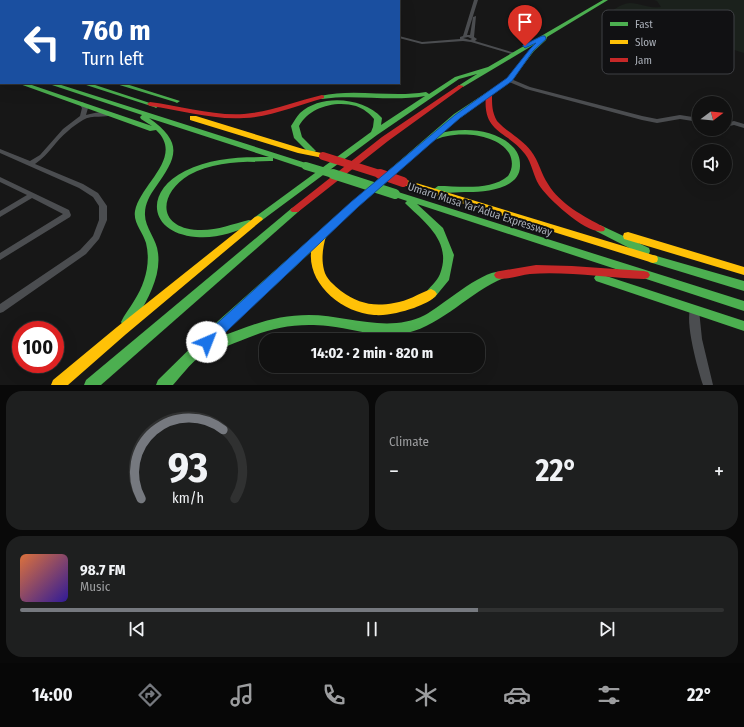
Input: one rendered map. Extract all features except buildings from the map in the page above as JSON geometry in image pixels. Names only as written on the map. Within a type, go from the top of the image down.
[{"type":"main road","points":[[91,385],[251,246],[313,195],[428,108],[515,52],[544,37],[606,0]]},
{"type":"main road","points":[[163,385],[222,326],[321,236],[333,223],[457,116],[509,80],[532,50],[544,39],[544,37]]},
{"type":"main road","points":[[58,385],[121,331],[256,221],[374,133],[457,78],[487,69]]},
{"type":"main road","points":[[23,84],[71,90]]},
{"type":"main road","points":[[23,84],[114,114],[156,130],[168,140]]},
{"type":"main road","name":"Umaru Musa Yar'Adua Expressway","points":[[51,84],[744,306]]},
{"type":"main road","name":"Umaru Musa Yar'Adua Expressway","points":[[86,84],[286,147],[320,155],[667,264],[744,286]]},
{"type":"main road","points":[[119,84],[223,114]]},
{"type":"main road","points":[[150,104],[205,114],[244,116],[267,113],[310,100],[332,96],[399,99],[436,91]]},
{"type":"main road","points":[[489,95],[486,106],[491,120],[527,151],[543,183],[553,196],[601,229],[646,251],[667,264]]},
{"type":"main road","points":[[320,155],[299,141],[295,135],[295,128],[299,117],[308,109],[340,102],[364,107],[371,110],[378,118],[377,127],[374,133]]},
{"type":"main road","points":[[121,331],[138,305],[151,275],[154,262],[151,242],[140,220],[139,212],[144,197],[169,162],[170,154],[168,140],[161,131],[138,112]]},
{"type":"main road","points":[[428,190],[482,188],[499,184],[511,178],[517,164],[514,154],[510,149],[499,141],[485,135],[461,132],[446,134],[430,140]]},
{"type":"main road","points":[[256,221],[222,232],[190,233],[175,229],[163,220],[160,206],[161,198],[174,182],[186,174],[196,170],[221,162],[235,160],[282,159]]},
{"type":"main road","points":[[321,236],[317,248],[317,269],[324,282],[336,296],[352,306],[376,310],[406,306],[419,302],[430,296],[440,286],[446,277],[450,261],[448,250],[443,235],[435,224],[426,215],[398,195]]},
{"type":"main road","points":[[586,220],[615,232],[744,271]]},
{"type":"main road","points":[[199,350],[213,346],[252,330],[286,322],[328,322],[379,330],[408,328],[436,316],[478,284],[499,275],[522,269],[540,267],[563,268],[622,276],[644,275]]},
{"type":"main road","points":[[582,271],[744,326]]},
{"type":"street","points":[[99,0],[119,0]]},
{"type":"street","points":[[473,39],[472,21],[476,0]]},
{"type":"street","points":[[463,38],[472,21],[480,0]]},
{"type":"street","points":[[400,36],[422,43],[463,38],[473,39],[515,52]]},
{"type":"street","points":[[509,80],[528,88],[650,119],[664,121],[680,117],[692,119]]},
{"type":"street","points":[[82,104],[84,108],[83,117]]},
{"type":"street","points":[[30,164],[42,156],[65,130],[83,117],[96,114],[114,114]]},
{"type":"street","points":[[732,124],[744,126]]},
{"type":"street","points":[[0,151],[81,186],[96,195],[103,206],[103,220],[96,237],[83,252],[0,309]]},
{"type":"street","points":[[0,180],[66,212],[67,215],[0,255]]},
{"type":"street","points":[[0,214],[32,195]]},
{"type":"street","points":[[694,310],[694,327],[708,385]]},
{"type":"shaded area","points":[[654,0],[744,0],[744,53],[734,50],[734,10],[614,10],[626,3],[661,7],[657,1]]},
{"type":"traffic: fast","points":[[461,86],[606,0]]},
{"type":"traffic: fast","points":[[163,385],[222,325],[321,236],[333,223],[457,116],[509,80],[532,50],[544,39],[544,37]]},
{"type":"traffic: fast","points":[[258,219],[374,133],[457,78],[487,69]]},
{"type":"traffic: fast","points":[[23,84],[153,129]]},
{"type":"traffic: fast","points":[[52,84],[306,166]]},
{"type":"traffic: fast","points":[[86,84],[156,106]]},
{"type":"traffic: fast","points":[[119,84],[177,101]]},
{"type":"traffic: fast","points":[[322,97],[335,95],[399,97],[426,94]]},
{"type":"traffic: fast","points":[[312,151],[298,138],[295,126],[302,115],[324,104],[342,102],[351,103],[366,108],[378,118],[377,127],[374,133]]},
{"type":"traffic: fast","points":[[127,322],[139,304],[152,274],[153,253],[151,242],[140,220],[140,211],[143,201],[161,174],[170,155],[170,145],[163,132],[144,117]]},
{"type":"traffic: fast","points":[[435,138],[459,132],[486,135],[504,143],[511,149],[515,156],[516,165],[515,171],[511,177],[505,182],[497,185],[472,189],[438,189]]},
{"type":"traffic: fast","points":[[249,223],[212,233],[190,233],[177,229],[167,223],[162,215],[161,206],[163,197],[168,188],[177,180],[187,173],[207,165],[227,161],[270,159]]},
{"type":"traffic: fast","points":[[306,166],[395,194]]},
{"type":"traffic: fast","points":[[395,194],[744,306]]},
{"type":"traffic: fast","points":[[410,203],[439,230],[449,255],[445,277],[431,294]]},
{"type":"traffic: fast","points":[[91,385],[295,210]]},
{"type":"traffic: fast","points":[[600,229],[645,251]]},
{"type":"traffic: fast","points":[[653,259],[744,286]]},
{"type":"traffic: fast","points":[[199,350],[265,325],[277,322],[308,320],[328,321],[376,329],[406,328],[431,318],[464,294],[487,280],[500,275]]},
{"type":"traffic: fast","points":[[600,278],[744,326]]},
{"type":"traffic: slow","points":[[193,118],[301,151],[323,156]]},
{"type":"traffic: slow","points":[[403,182],[653,259]]},
{"type":"traffic: slow","points":[[58,385],[121,331],[258,219]]},
{"type":"traffic: slow","points":[[321,236],[317,263],[322,278],[326,285],[351,304],[364,308],[384,310],[413,303],[431,294]]},
{"type":"traffic: slow","points":[[628,236],[744,271]]},
{"type":"traffic: jam","points":[[295,210],[385,139],[461,86]]},
{"type":"traffic: jam","points":[[489,95],[488,106],[490,115],[494,122],[499,128],[527,151],[548,191],[568,210],[600,229]]},
{"type":"traffic: jam","points":[[150,104],[209,114],[245,116],[265,113],[322,97]]},
{"type":"traffic: jam","points":[[323,156],[403,182]]},
{"type":"traffic: jam","points":[[500,275],[518,271],[554,269],[644,275]]},
{"type":"route","points":[[207,342],[222,326],[321,236],[333,223],[457,116],[509,80],[536,45],[544,39],[544,37],[525,46]]}]
